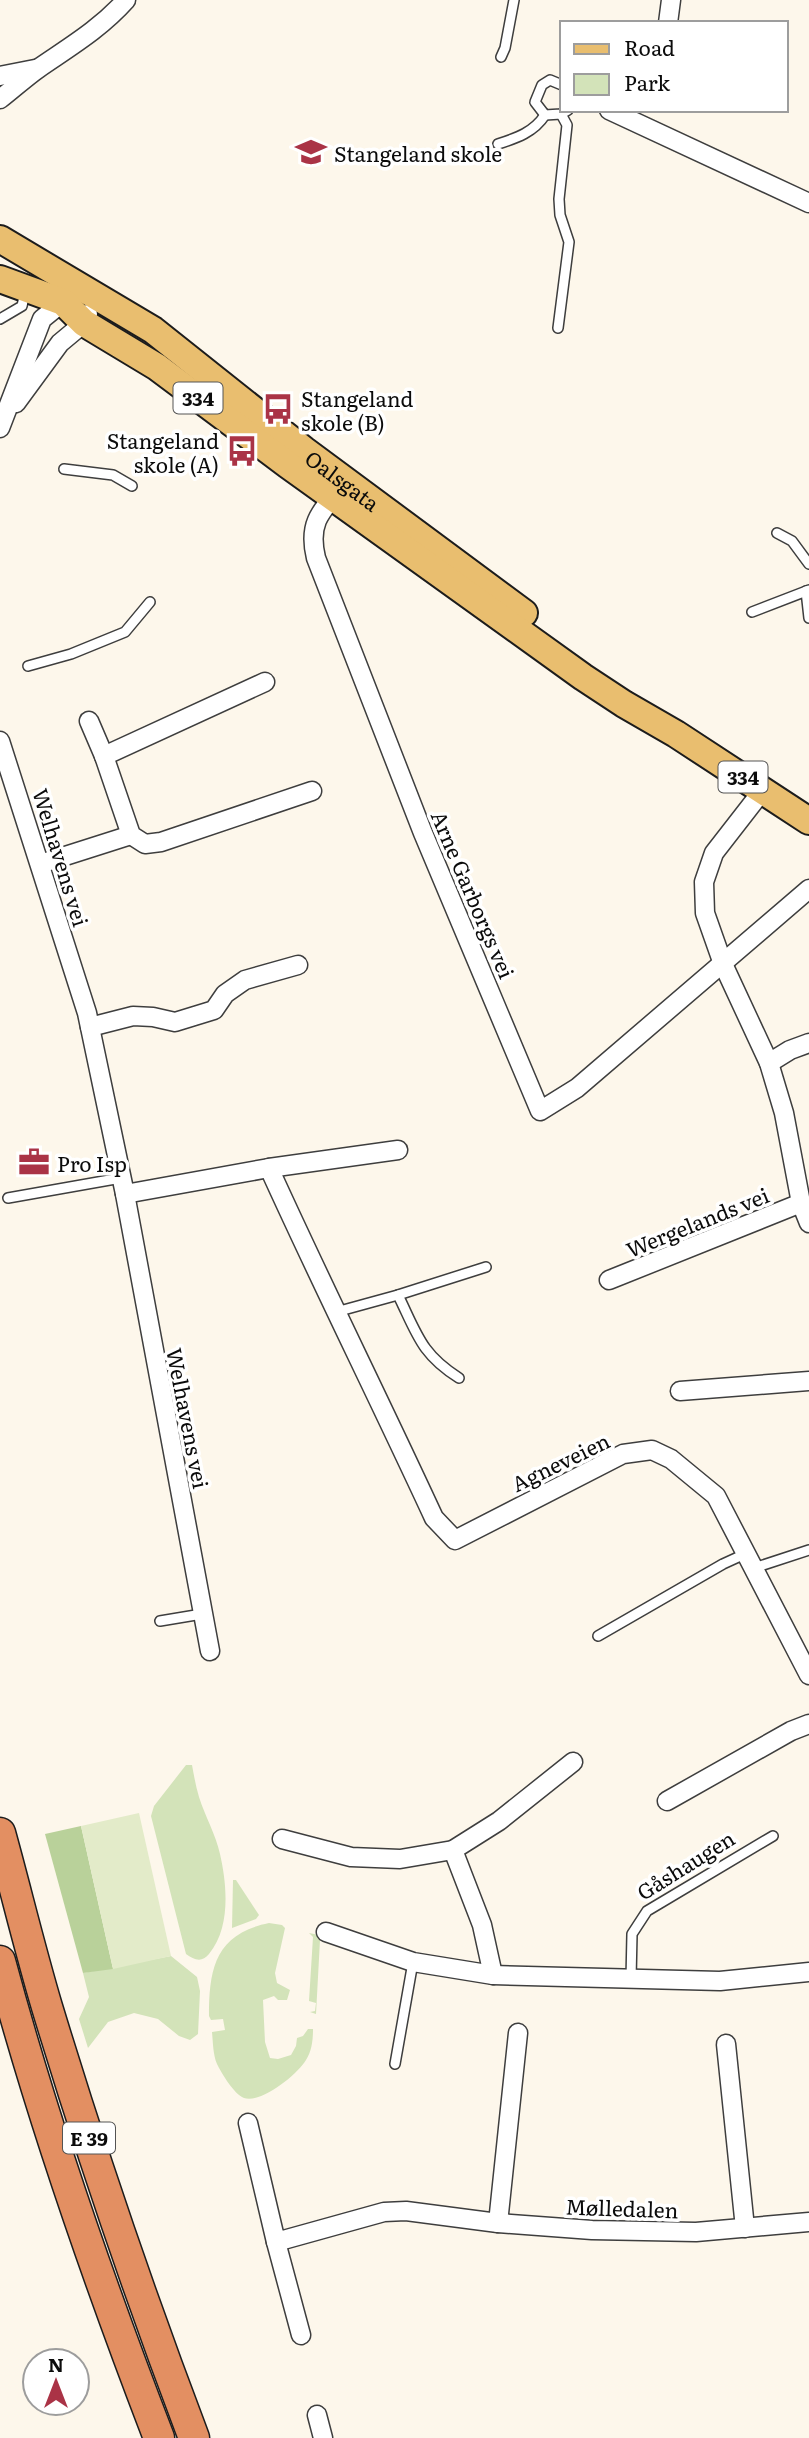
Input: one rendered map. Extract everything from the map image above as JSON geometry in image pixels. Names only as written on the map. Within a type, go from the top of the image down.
[{"type":"highway","name":"E 39","points":[[0,1833],[47,2005],[99,2170],[194,2438]]},
{"type":"highway","name":"E 39","points":[[0,1961],[64,2173],[127,2355],[159,2438]]},
{"type":"main road","name":"Oalsgata","points":[[0,239],[153,330],[260,416],[340,489]]},
{"type":"main road","name":"Oalsgata","points":[[5,275],[63,302],[84,323],[157,367],[340,489],[583,677],[809,821]]},
{"type":"street","points":[[0,99],[38,68],[76,45],[107,20],[126,0]]},
{"type":"street","points":[[667,21],[671,0]]},
{"type":"street","points":[[0,76],[38,68]]},
{"type":"street","points":[[618,112],[648,119],[809,203]]},
{"type":"street","points":[[1,423],[41,319],[63,302],[96,295]]},
{"type":"street","points":[[1,423],[60,343],[84,323],[96,295]]},
{"type":"street","name":"Arne Garborgs vei","points":[[340,489],[316,521],[311,539],[316,558],[423,833],[540,1111],[577,1088],[723,964]]},
{"type":"street","points":[[104,756],[265,682]]},
{"type":"street","points":[[89,722],[104,756],[131,835],[145,844],[161,842],[312,791]]},
{"type":"street","name":"Welhavens vei","points":[[0,741],[90,1027],[123,1186],[210,1651]]},
{"type":"street","name":"Wergelands vei","points":[[763,790],[714,853],[704,882],[705,913],[723,964],[769,1063],[789,1134],[801,1203],[809,1223]]},
{"type":"street","points":[[40,864],[131,835]]},
{"type":"street","points":[[723,964],[809,890]]},
{"type":"street","points":[[90,1027],[133,1016],[175,1022],[214,1010],[225,994],[245,980],[298,965]]},
{"type":"street","points":[[769,1063],[790,1050],[809,1043]]},
{"type":"street","points":[[123,1186],[398,1150]]},
{"type":"street","points":[[269,1168],[337,1312]]},
{"type":"street","name":"Wergelands vei","points":[[610,1280],[801,1203]]},
{"type":"street","name":"Agneveien","points":[[337,1312],[434,1518],[455,1540],[623,1454],[652,1450],[671,1460],[716,1496],[809,1675]]},
{"type":"street","points":[[680,1391],[809,1381]]},
{"type":"street","points":[[667,1801],[791,1731],[809,1724]]},
{"type":"street","points":[[282,1839],[351,1857],[400,1859],[453,1850],[499,1821],[573,1762]]},
{"type":"street","points":[[453,1850],[482,1925],[493,1975]]},
{"type":"street","points":[[326,1932],[414,1962],[493,1975],[631,1981],[720,1981],[809,1972]]},
{"type":"street","points":[[498,2223],[518,2033]]},
{"type":"street","points":[[726,2044],[745,2228]]},
{"type":"street","points":[[248,2123],[276,2242],[302,2335]]},
{"type":"street","name":"Mølledalen","points":[[276,2242],[384,2212],[406,2211],[498,2223],[592,2230],[696,2232],[809,2222]]},
{"type":"street","points":[[317,2415],[323,2438]]},
{"type":"lane","points":[[501,57],[514,0]]},
{"type":"lane","points":[[545,115],[535,102],[542,85],[550,80],[560,84]]},
{"type":"lane","points":[[545,115],[564,112],[567,125],[559,209],[569,242],[558,328]]},
{"type":"lane","points":[[499,144],[521,136],[539,125],[545,115]]},
{"type":"lane","points":[[0,319],[22,306],[26,297],[23,285],[5,275]]},
{"type":"lane","points":[[64,470],[113,475],[132,486]]},
{"type":"lane","points":[[777,533],[792,541],[809,564]]},
{"type":"lane","points":[[752,612],[807,590],[809,618]]},
{"type":"lane","points":[[28,666],[71,654],[125,632],[150,602]]},
{"type":"lane","points":[[8,1198],[123,1186]]},
{"type":"lane","points":[[337,1312],[486,1267]]},
{"type":"lane","points":[[398,1295],[427,1353],[438,1365],[459,1378]]},
{"type":"lane","points":[[598,1636],[723,1564],[809,1550]]},
{"type":"lane","points":[[160,1621],[202,1614]]},
{"type":"lane","name":"Gåshaugen","points":[[631,1981],[632,1934],[647,1911],[773,1836]]},
{"type":"lane","points":[[395,2064],[414,1962]]},
{"type":"green space","points":[[186,1765],[192,1765],[199,1797],[218,1847],[225,1892],[221,1931],[209,1954],[201,1960],[186,1954],[151,1816],[154,1806]]},
{"type":"green space","points":[[139,1813],[171,1956],[113,1969],[81,1826]]},
{"type":"green space","points":[[81,1826],[113,1969],[83,1973],[45,1834]]},
{"type":"green space","points":[[233,1880],[236,1880],[259,1915],[256,1919],[232,1928]]},
{"type":"green space","points":[[269,1923],[285,1928],[275,1973],[277,1983],[290,1990],[287,2000],[278,2000],[274,1996],[263,2000],[265,2042],[270,2058],[278,2059],[291,2055],[297,2038],[303,2036],[308,2029],[313,2029],[312,2041],[310,2053],[295,2073],[269,2092],[251,2099],[236,2092],[219,2068],[212,2032],[225,2030],[223,2019],[211,2020],[209,1999],[214,1969],[226,1945],[251,1928]]},
{"type":"green space","points":[[309,1933],[319,1935],[320,1940],[316,2014],[310,2012],[315,2011],[316,2003],[309,2001],[313,1937]]},
{"type":"green space","points":[[171,1956],[197,1977],[200,1991],[198,2034],[190,2040],[179,2036],[158,2019],[134,2013],[108,2022],[88,2048],[79,2019],[89,1997],[83,1973]]},
{"type":"place","name":"Stangeland skole","points":[[311,152]]},
{"type":"place","name":"Stangeland skole (B)","points":[[278,409]]},
{"type":"place","name":"Stangeland skole (A)","points":[[242,451]]},
{"type":"place","name":"Pro Isp","points":[[34,1162]]}]
